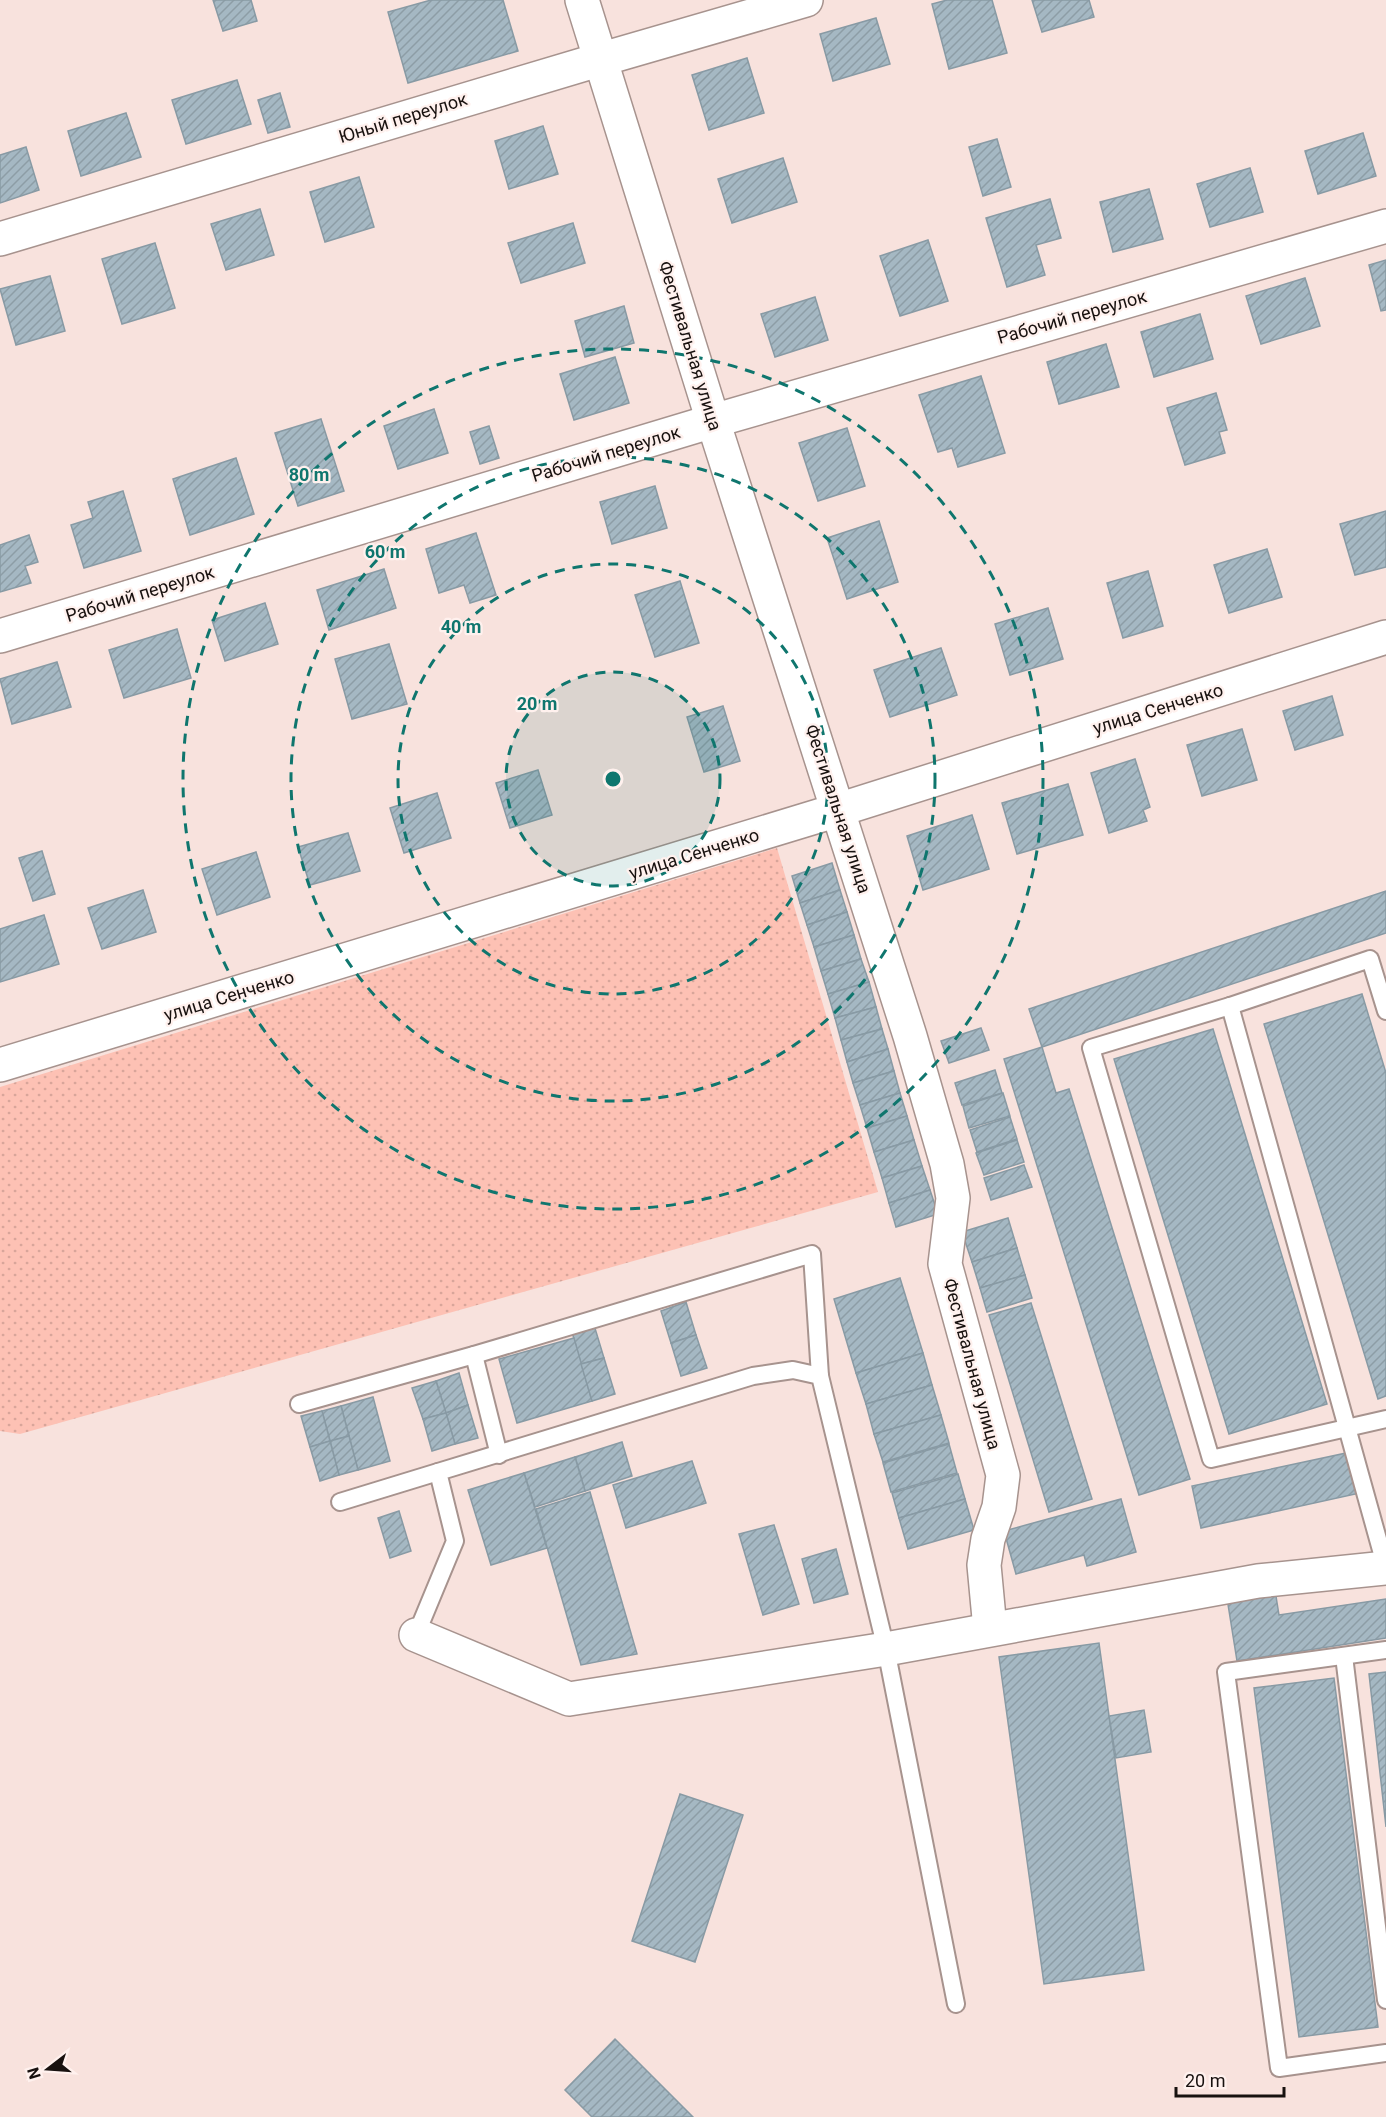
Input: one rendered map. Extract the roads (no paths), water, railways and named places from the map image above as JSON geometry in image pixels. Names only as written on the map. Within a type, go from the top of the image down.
[{"type":"street","name":"Фестивальная улица","points":[[582,0],[713,421],[910,1036],[947,1164],[953,1198],[945,1264],[1003,1475],[999,1507],[988,1539],[984,1565],[990,1629]]},
{"type":"street","name":"Юный переулок","points":[[0,239],[600,59],[806,0]]},
{"type":"street","name":"Рабочий переулок","points":[[0,636],[713,421],[1386,226]]},
{"type":"street","name":"улица Сенченко","points":[[0,1065],[838,810],[1386,638]]},
{"type":"street","points":[[416,1635],[569,1699],[886,1649],[1258,1581],[1386,1568]]},
{"type":"lane","points":[[1386,1011],[1370,959],[1230,1006],[1091,1048],[1211,1459],[1386,1419]]},
{"type":"lane","points":[[1230,1006],[1386,1568]]},
{"type":"lane","points":[[299,1404],[474,1355],[812,1254],[820,1376],[886,1649],[956,2004]]},
{"type":"lane","points":[[474,1355],[499,1455]]},
{"type":"lane","points":[[340,1502],[753,1376],[793,1370],[820,1376]]},
{"type":"lane","points":[[416,1635],[455,1540],[438,1472]]},
{"type":"lane","points":[[1386,1650],[1226,1672],[1279,2068],[1386,2053]]},
{"type":"lane","points":[[1344,1656],[1386,2000]]}]
